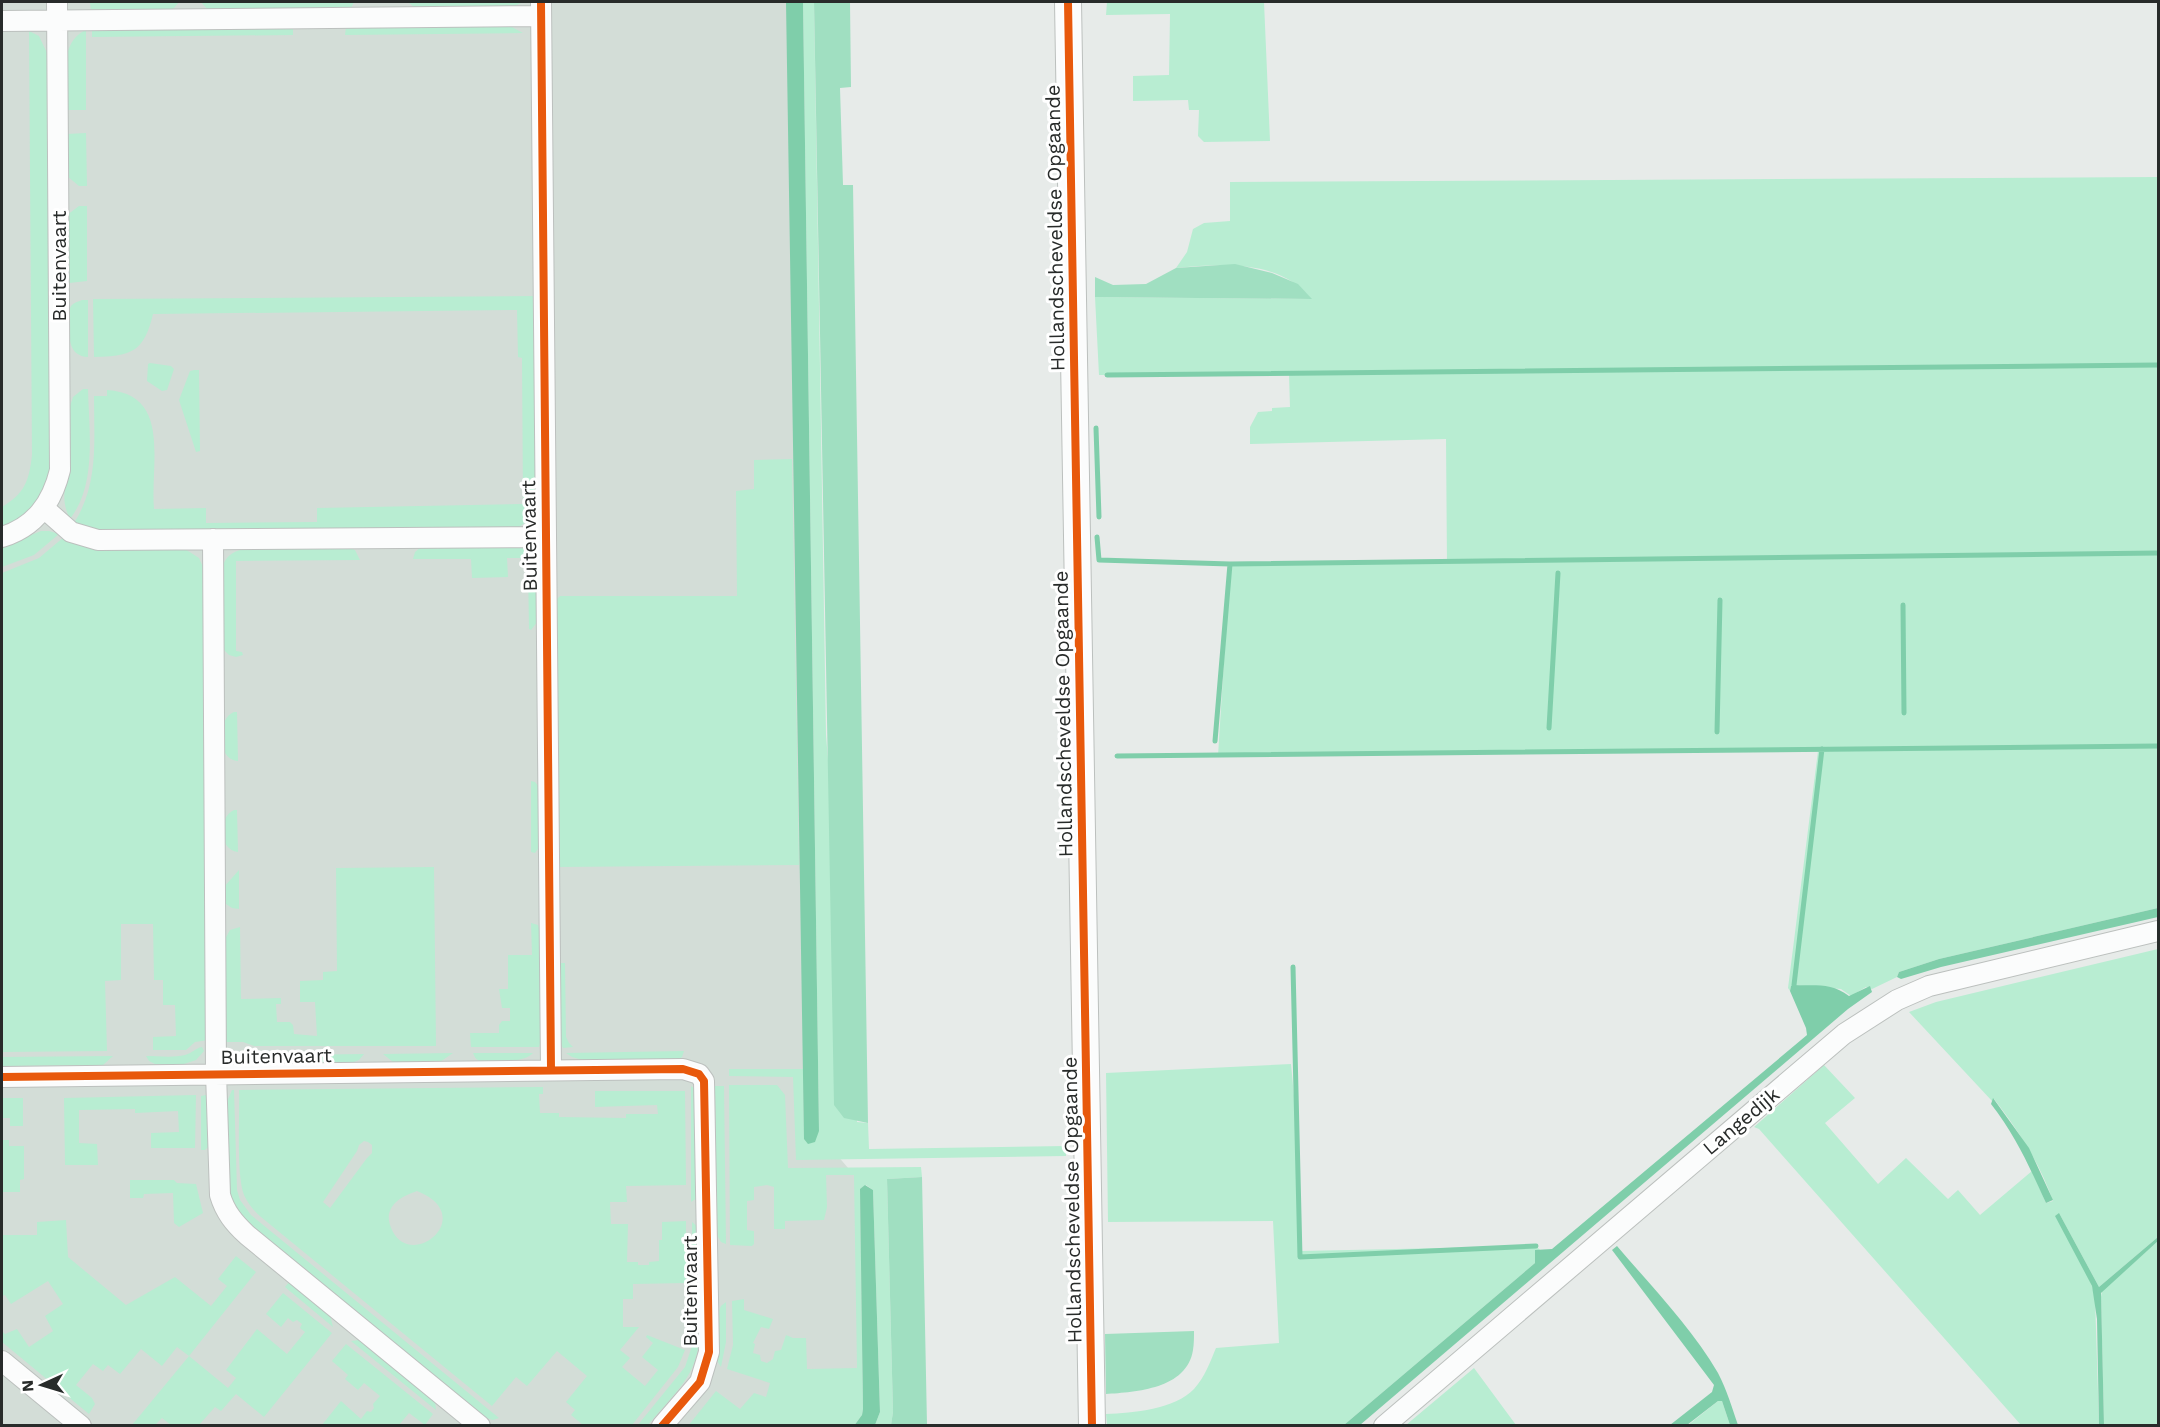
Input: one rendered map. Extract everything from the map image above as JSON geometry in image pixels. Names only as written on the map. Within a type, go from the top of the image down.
[{"type":"street","name":"Hollandscheveldse Opgaande","points":[[1068,2],[1092,1425]]},
{"type":"street","name":"Buitenvaart","points":[[2,21],[57,11],[541,9],[551,1069]]},
{"type":"street","name":"Buitenvaart","points":[[2,537],[20,530],[45,509],[57,483],[60,455],[57,11]]},
{"type":"street","name":"Buitenvaart","points":[[45,509],[71,532],[98,540],[545,537]]},
{"type":"street","name":"Buitenvaart","points":[[213,539],[216,1073],[220,1195],[225,1210],[247,1235],[480,1425]]},
{"type":"street","name":"Langedijk","points":[[1384,1425],[1863,1020],[1897,1000],[1945,981],[2158,931]]},
{"type":"street","name":"Buitenvaart","points":[[2,1077],[551,1069],[683,1069],[699,1074],[704,1081],[709,1352],[700,1382],[662,1425]]},
{"type":"street","points":[[2,1361],[81,1425]]},
{"type":"shaded area","points":[[2,2],[795,2],[812,1126],[867,1190],[861,1426],[2,1426]]},
{"type":"shaded area","points":[[90,2],[179,2],[171,10],[91,12]]},
{"type":"shaded area","points":[[201,2],[354,2],[347,10],[209,11]]},
{"type":"shaded area","points":[[408,2],[523,2],[511,8],[415,8]]},
{"type":"shaded area","points":[[786,2],[803,2],[819,1131],[815,1142],[808,1144],[804,1139]]},
{"type":"shaded area","points":[[803,2],[814,2],[826,735],[857,1122],[868,1123],[869,1149],[1066,1146],[1066,1156],[796,1160],[793,1077],[729,1076],[729,1069],[803,1069],[804,1139],[819,1131]]},
{"type":"shaded area","points":[[814,2],[850,2],[851,87],[840,88],[843,185],[853,185],[868,1123],[844,1118],[834,1105]]},
{"type":"shaded area","points":[[1107,2],[1264,2],[1270,141],[1204,142],[1198,136],[1199,110],[1189,110],[1188,100],[1133,101],[1133,76],[1169,75],[1170,14],[1106,15]]},
{"type":"shaded area","points":[[510,26],[523,33],[345,35],[346,27]]},
{"type":"shaded area","points":[[293,28],[293,35],[92,37],[92,29]]},
{"type":"shaded area","points":[[86,30],[86,110],[67,110],[65,77],[67,54],[77,36]]},
{"type":"shaded area","points":[[29,31],[39,36],[48,55],[51,467],[44,489],[35,505],[2,528],[2,507],[16,497],[25,486],[32,455]]},
{"type":"shaded area","points":[[86,133],[87,186],[79,186],[67,176],[67,134]]},
{"type":"shaded area","points":[[2158,177],[2158,908],[1939,959],[1899,972],[1897,977],[1872,989],[1866,987],[1851,996],[1841,989],[1794,985],[1791,986],[1790,991],[1788,988],[1818,751],[1218,756],[1230,564],[1447,564],[1446,439],[1250,444],[1250,427],[1258,412],[1290,407],[1289,374],[1099,375],[1095,297],[1311,299],[1298,286],[1267,271],[1230,266],[1176,268],[1187,252],[1193,229],[1204,223],[1230,221],[1230,182]]},
{"type":"shaded area","points":[[79,206],[87,206],[87,281],[69,283],[67,215]]},
{"type":"shaded area","points":[[1235,264],[1272,273],[1298,284],[1312,299],[1095,297],[1095,277],[1113,285],[1146,284],[1176,268]]},
{"type":"shaded area","points":[[535,296],[537,502],[531,518],[519,527],[97,532],[74,523],[88,493],[91,478],[94,446],[94,396],[107,396],[107,390],[128,394],[141,404],[149,418],[155,453],[154,509],[206,508],[206,523],[317,522],[317,508],[523,504],[522,358],[518,357],[517,310],[153,314],[145,337],[134,349],[118,355],[94,357],[93,299]]},
{"type":"shaded area","points":[[82,300],[88,300],[88,357],[77,354],[71,346],[69,335],[70,308]]},
{"type":"shaded area","points":[[148,364],[171,366],[174,369],[167,390],[162,391],[147,381]]},
{"type":"shaded area","points":[[199,370],[200,451],[196,452],[179,400],[190,371]]},
{"type":"shaded area","points":[[83,389],[88,389],[90,457],[84,490],[79,505],[70,519],[64,498],[70,457],[70,406],[73,397]]},
{"type":"shaded area","points":[[792,459],[799,865],[557,867],[555,601],[560,596],[737,596],[736,491],[754,489],[754,460]]},
{"type":"shaded area","points":[[41,531],[59,534],[34,555],[2,567],[2,547]]},
{"type":"shaded area","points":[[64,537],[92,549],[185,549],[199,558],[203,567],[208,1040],[195,1042],[186,1050],[153,1050],[153,1037],[176,1036],[175,1005],[163,1005],[163,980],[154,980],[153,924],[121,924],[121,980],[105,981],[107,1051],[2,1052],[2,573],[39,558]]},
{"type":"shaded area","points":[[519,546],[528,551],[533,559],[539,579],[538,621],[531,630],[529,629],[528,564],[524,558],[507,558],[508,577],[472,578],[471,559],[413,559],[415,552],[421,547]]},
{"type":"shaded area","points":[[346,547],[355,550],[360,560],[236,561],[236,651],[242,652],[243,655],[236,657],[229,655],[223,649],[222,568],[229,556],[249,548]]},
{"type":"shaded area","points":[[234,712],[237,712],[238,761],[226,754],[221,738],[224,722]]},
{"type":"shaded area","points":[[531,781],[539,787],[540,846],[535,853],[531,852]]},
{"type":"shaded area","points":[[237,810],[238,852],[227,846],[222,833],[225,819]]},
{"type":"shaded area","points":[[434,867],[436,1046],[254,1046],[243,1042],[226,1042],[225,939],[230,930],[240,927],[241,999],[281,998],[281,1004],[276,1004],[277,1022],[290,1022],[293,1025],[294,1034],[317,1036],[315,1002],[300,1002],[300,981],[323,980],[323,972],[337,971],[336,868]]},
{"type":"shaded area","points":[[239,870],[239,909],[226,904],[224,887]]},
{"type":"shaded area","points":[[2158,908],[2158,917],[1941,967],[1901,979],[1897,977],[1899,972],[1939,959]]},
{"type":"shaded area","points":[[531,923],[538,925],[540,932],[542,1037],[539,1047],[471,1047],[470,1033],[499,1033],[499,1025],[502,1021],[510,1021],[510,1008],[502,1008],[499,989],[508,989],[508,955],[532,955]]},
{"type":"shaded area","points":[[2158,949],[2158,1237],[2099,1287],[2059,1213],[2092,1286],[2095,1298],[2099,1425],[2021,1425],[1759,1129],[1754,1127],[1824,1065],[1855,1098],[1825,1123],[1878,1184],[1906,1158],[1948,1199],[1958,1190],[1980,1215],[2032,1171],[2046,1203],[2053,1201],[2028,1147],[1994,1099],[1992,1101],[1909,1012],[1936,1002]]},
{"type":"shaded area","points":[[558,963],[565,963],[566,1037],[573,1047],[563,1048],[559,1040]]},
{"type":"shaded area","points":[[1791,986],[1829,987],[1849,996],[1870,986],[1872,992],[1848,1009],[1360,1425],[1344,1425],[1535,1263],[1535,1250],[1552,1249],[1807,1035],[1790,991]]},
{"type":"shaded area","points":[[202,1047],[204,1051],[196,1060],[184,1064],[155,1064],[146,1056],[180,1056]]},
{"type":"shaded area","points":[[684,1051],[682,1057],[677,1060],[586,1061],[566,1053]]},
{"type":"shaded area","points":[[453,1053],[440,1062],[393,1062],[383,1054]]},
{"type":"shaded area","points":[[473,1053],[533,1053],[516,1061],[492,1063],[478,1060]]},
{"type":"shaded area","points":[[364,1054],[354,1062],[295,1063],[291,1061],[290,1055]]},
{"type":"shaded area","points":[[113,1056],[103,1065],[2,1066],[2,1057]]},
{"type":"shaded area","points":[[1291,1064],[1297,1128],[1301,1251],[1536,1246],[1540,1250],[1535,1250],[1535,1263],[1344,1425],[1107,1425],[1106,1414],[1153,1409],[1186,1396],[1201,1380],[1216,1348],[1279,1343],[1273,1221],[1108,1222],[1106,1073]]},
{"type":"shaded area","points":[[729,1085],[777,1085],[785,1095],[788,1168],[921,1167],[922,1177],[887,1179],[893,1412],[891,1425],[875,1425],[880,1412],[873,1190],[866,1185],[860,1189],[863,1409],[862,1415],[854,1426],[688,1426],[716,1391],[740,1409],[754,1393],[766,1397],[770,1383],[727,1369],[733,1345],[732,1301],[744,1299],[744,1310],[773,1319],[769,1329],[761,1327],[753,1343],[755,1344],[753,1353],[760,1355],[761,1361],[767,1363],[773,1359],[775,1351],[781,1350],[786,1335],[793,1338],[806,1338],[807,1369],[857,1368],[854,1175],[826,1175],[827,1207],[824,1220],[785,1221],[785,1229],[774,1229],[774,1187],[767,1185],[754,1187],[754,1200],[747,1201],[747,1230],[754,1231],[754,1244],[752,1246],[730,1245]]},
{"type":"shaded area","points":[[691,1086],[696,1090],[697,1198],[691,1202]]},
{"type":"shaded area","points":[[715,1086],[724,1086],[726,1244],[721,1242],[717,1235]]},
{"type":"shaded area","points":[[543,1087],[543,1094],[539,1094],[540,1113],[559,1113],[559,1117],[626,1118],[626,1114],[658,1114],[657,1105],[595,1107],[595,1091],[685,1091],[686,1185],[626,1186],[627,1202],[610,1202],[611,1224],[628,1224],[627,1262],[638,1262],[638,1265],[649,1265],[649,1262],[659,1261],[662,1222],[686,1221],[686,1283],[633,1284],[633,1299],[623,1299],[623,1327],[639,1327],[620,1350],[630,1358],[622,1367],[645,1386],[658,1370],[642,1357],[653,1343],[646,1337],[647,1335],[685,1350],[678,1367],[632,1425],[583,1425],[571,1415],[575,1410],[566,1402],[587,1376],[557,1351],[527,1386],[516,1377],[492,1406],[251,1207],[244,1195],[240,1173],[239,1090]],"holes":[[[364,1141],[372,1145],[372,1153],[330,1208],[323,1202],[359,1145]],[[417,1191],[434,1201],[442,1213],[442,1225],[436,1235],[426,1242],[414,1245],[403,1242],[393,1232],[389,1216],[396,1202]]]},
{"type":"shaded area","points":[[234,1090],[237,1190],[240,1200],[251,1215],[499,1418],[493,1420],[486,1418],[255,1231],[235,1207],[228,1191],[226,1104]]},
{"type":"shaded area","points":[[196,1095],[195,1148],[151,1148],[151,1133],[179,1132],[178,1111],[135,1113],[135,1109],[79,1110],[79,1143],[97,1144],[98,1165],[65,1165],[64,1098]]},
{"type":"shaded area","points":[[206,1095],[210,1145],[205,1150],[201,1150],[201,1096]]},
{"type":"shaded area","points":[[2,1098],[23,1098],[23,1126],[10,1126],[10,1118],[3,1118]]},
{"type":"shaded area","points":[[1993,1098],[2029,1148],[2053,1200],[2046,1203],[2015,1140],[1991,1104]]},
{"type":"shaded area","points":[[2,1140],[9,1140],[9,1146],[24,1146],[24,1179],[20,1180],[20,1192],[2,1192]]},
{"type":"shaded area","points":[[922,1177],[927,1425],[891,1425],[893,1412],[887,1179]]},
{"type":"shaded area","points":[[130,1180],[174,1180],[177,1183],[196,1184],[203,1213],[179,1227],[174,1223],[173,1193],[144,1194],[143,1198],[130,1198]]},
{"type":"shaded area","points":[[865,1185],[873,1190],[880,1412],[875,1425],[854,1426],[862,1415],[863,1409],[860,1189]]},
{"type":"shaded area","points":[[2059,1213],[2099,1287],[2158,1237],[2158,1241],[2101,1293],[2104,1425],[2099,1425],[2097,1319],[2092,1286],[2055,1216]]},
{"type":"shaded area","points":[[66,1220],[68,1257],[126,1305],[175,1277],[211,1306],[227,1286],[218,1279],[236,1256],[256,1272],[189,1356],[177,1347],[162,1366],[141,1349],[120,1374],[108,1365],[103,1371],[93,1364],[76,1385],[92,1398],[95,1404],[89,1414],[2,1342],[2,1331],[5,1334],[17,1329],[29,1347],[53,1331],[45,1316],[63,1304],[48,1281],[11,1304],[5,1295],[2,1296],[2,1235],[37,1235],[37,1222]]},
{"type":"shaded area","points":[[692,1222],[698,1227],[699,1297],[692,1304]]},
{"type":"shaded area","points":[[2158,1241],[2158,1425],[2104,1425],[2102,1291]]},
{"type":"shaded area","points":[[1617,1246],[1708,1356],[1724,1386],[1738,1425],[1730,1425],[1722,1401],[1718,1401],[1687,1425],[1670,1425],[1712,1392],[1714,1385],[1612,1250]]},
{"type":"shaded area","points":[[290,1281],[330,1315],[333,1327],[285,1287]]},
{"type":"shaded area","points":[[283,1293],[332,1333],[264,1417],[236,1394],[221,1411],[215,1407],[199,1425],[171,1425],[162,1418],[155,1425],[132,1425],[189,1356],[228,1388],[236,1378],[226,1370],[257,1329],[287,1354],[305,1332],[300,1328],[302,1324],[297,1320],[293,1322],[288,1318],[281,1327],[266,1314]]},
{"type":"shaded area","points":[[726,1302],[726,1342],[721,1367],[716,1359],[718,1313]]},
{"type":"shaded area","points":[[692,1321],[699,1326],[699,1342],[692,1369],[648,1425],[637,1426],[685,1367],[692,1346]]},
{"type":"shaded area","points":[[1194,1331],[1193,1350],[1189,1363],[1171,1381],[1131,1392],[1106,1394],[1105,1334]]},
{"type":"shaded area","points":[[359,1340],[435,1401],[436,1410],[351,1341]]},
{"type":"shaded area","points":[[346,1344],[433,1414],[425,1425],[409,1413],[399,1425],[322,1425],[341,1401],[361,1419],[367,1411],[371,1412],[374,1408],[373,1404],[380,1396],[364,1383],[358,1390],[345,1379],[348,1375],[332,1361]]},
{"type":"shaded area","points":[[1474,1368],[1516,1425],[1406,1425]]},
{"type":"shaded area","points":[[1718,1401],[1722,1401],[1730,1425],[1687,1426]]},
{"type":"waterway","points":[[1107,375],[2158,365]]},
{"type":"waterway","points":[[1096,428],[1099,517]]},
{"type":"waterway","points":[[1097,537],[1099,560],[1230,564]]},
{"type":"waterway","points":[[1215,741],[1230,564],[2158,553]]},
{"type":"waterway","points":[[1549,728],[1558,573]]},
{"type":"waterway","points":[[1717,732],[1720,600]]},
{"type":"waterway","points":[[1903,605],[1904,713]]},
{"type":"waterway","points":[[1117,756],[2158,746]]},
{"type":"waterway","points":[[1794,985],[1822,749]]},
{"type":"waterway","points":[[1293,967],[1300,1257],[1536,1246]]},
{"type":"cycle path","points":[[541,2],[551,1069]]},
{"type":"cycle path","points":[[1068,2],[1092,1426]]},
{"type":"cycle path","points":[[2,1077],[683,1069],[699,1074],[704,1081],[709,1352],[700,1382],[662,1426]]}]
